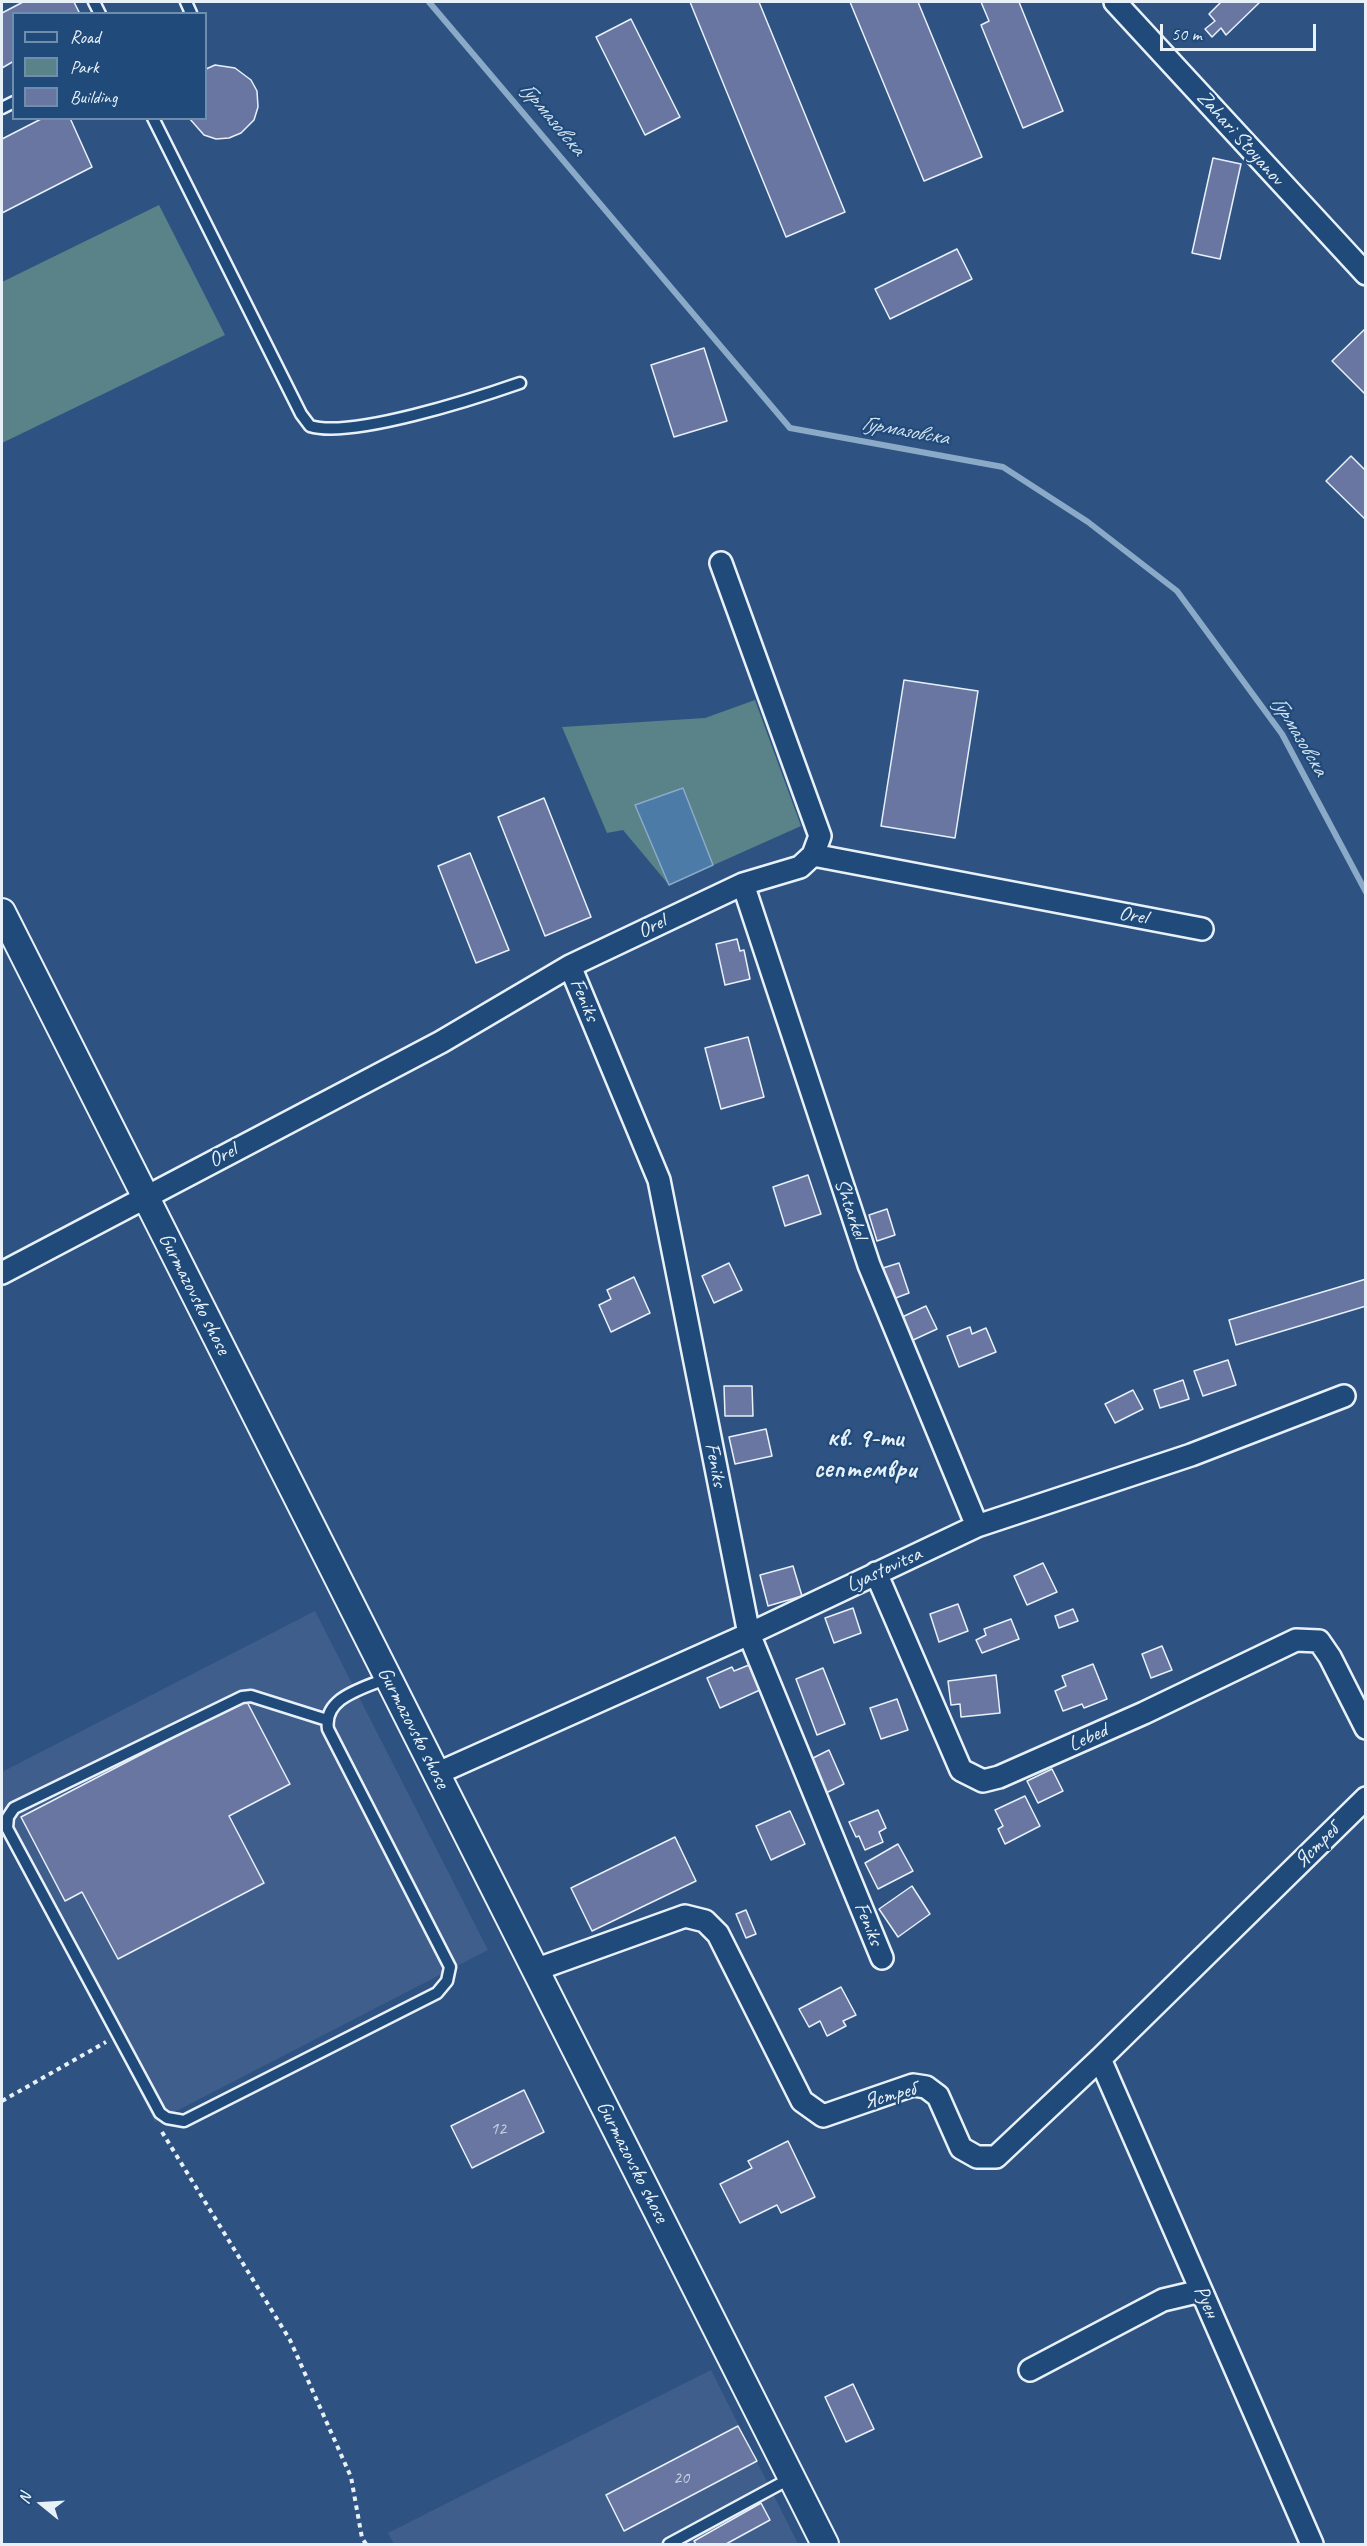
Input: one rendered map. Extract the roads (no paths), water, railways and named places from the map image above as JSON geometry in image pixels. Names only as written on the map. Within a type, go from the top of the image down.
[{"type":"street","name":"Zahari Stoyanov","points":[[1115,2],[1365,274]]},
{"type":"street","points":[[721,562],[820,836],[813,855]]},
{"type":"street","name":"Orel","points":[[2,1273],[441,1042],[570,966],[743,884],[800,867],[813,855],[1202,929]]},
{"type":"street","name":"Shtarkel","points":[[743,884],[869,1265],[977,1526]]},
{"type":"street","name":"Gurmazovsko shose","points":[[2,912],[825,2544]]},
{"type":"street","name":"Feniks","points":[[570,966],[659,1180],[749,1634],[882,1958]]},
{"type":"street","name":"Lyastovitsa","points":[[436,1774],[749,1634],[977,1526],[1191,1455],[1344,1396]]},
{"type":"street","name":"Lebed","points":[[876,1573],[962,1770],[983,1781],[999,1777],[1144,1713],[1296,1640],[1319,1641],[1330,1657],[1365,1728]]},
{"type":"street","name":"Ястреб","points":[[535,1970],[685,1916],[705,1921],[718,1934],[801,2101],[823,2116],[913,2085],[926,2086],[938,2096],[961,2148],[977,2157],[996,2157],[1100,2059],[1365,1798]]},
{"type":"street","name":"Руен","points":[[1100,2059],[1312,2544]]},
{"type":"street","points":[[1030,2370],[1163,2300],[1202,2292]]},
{"type":"lane","points":[[154,120],[301,414],[310,426],[333,429],[369,423],[456,405],[520,383]]},
{"type":"lane","points":[[327,1720],[250,1696],[243,1697],[14,1809],[8,1817],[7,1828],[160,2113],[167,2118],[184,2121],[437,1993],[447,1982],[450,1967],[328,1729],[329,1709],[336,1701],[388,1678]]},
{"type":"lane","points":[[669,2544],[791,2478]]},
{"type":"waterway","name":"Гурмазовска","points":[[429,2],[790,428],[1003,467],[1088,522],[1177,591],[1282,734],[1366,892]]},
{"type":"district","name":"кв. 9-ти септември","points":[[865,1454]]}]
